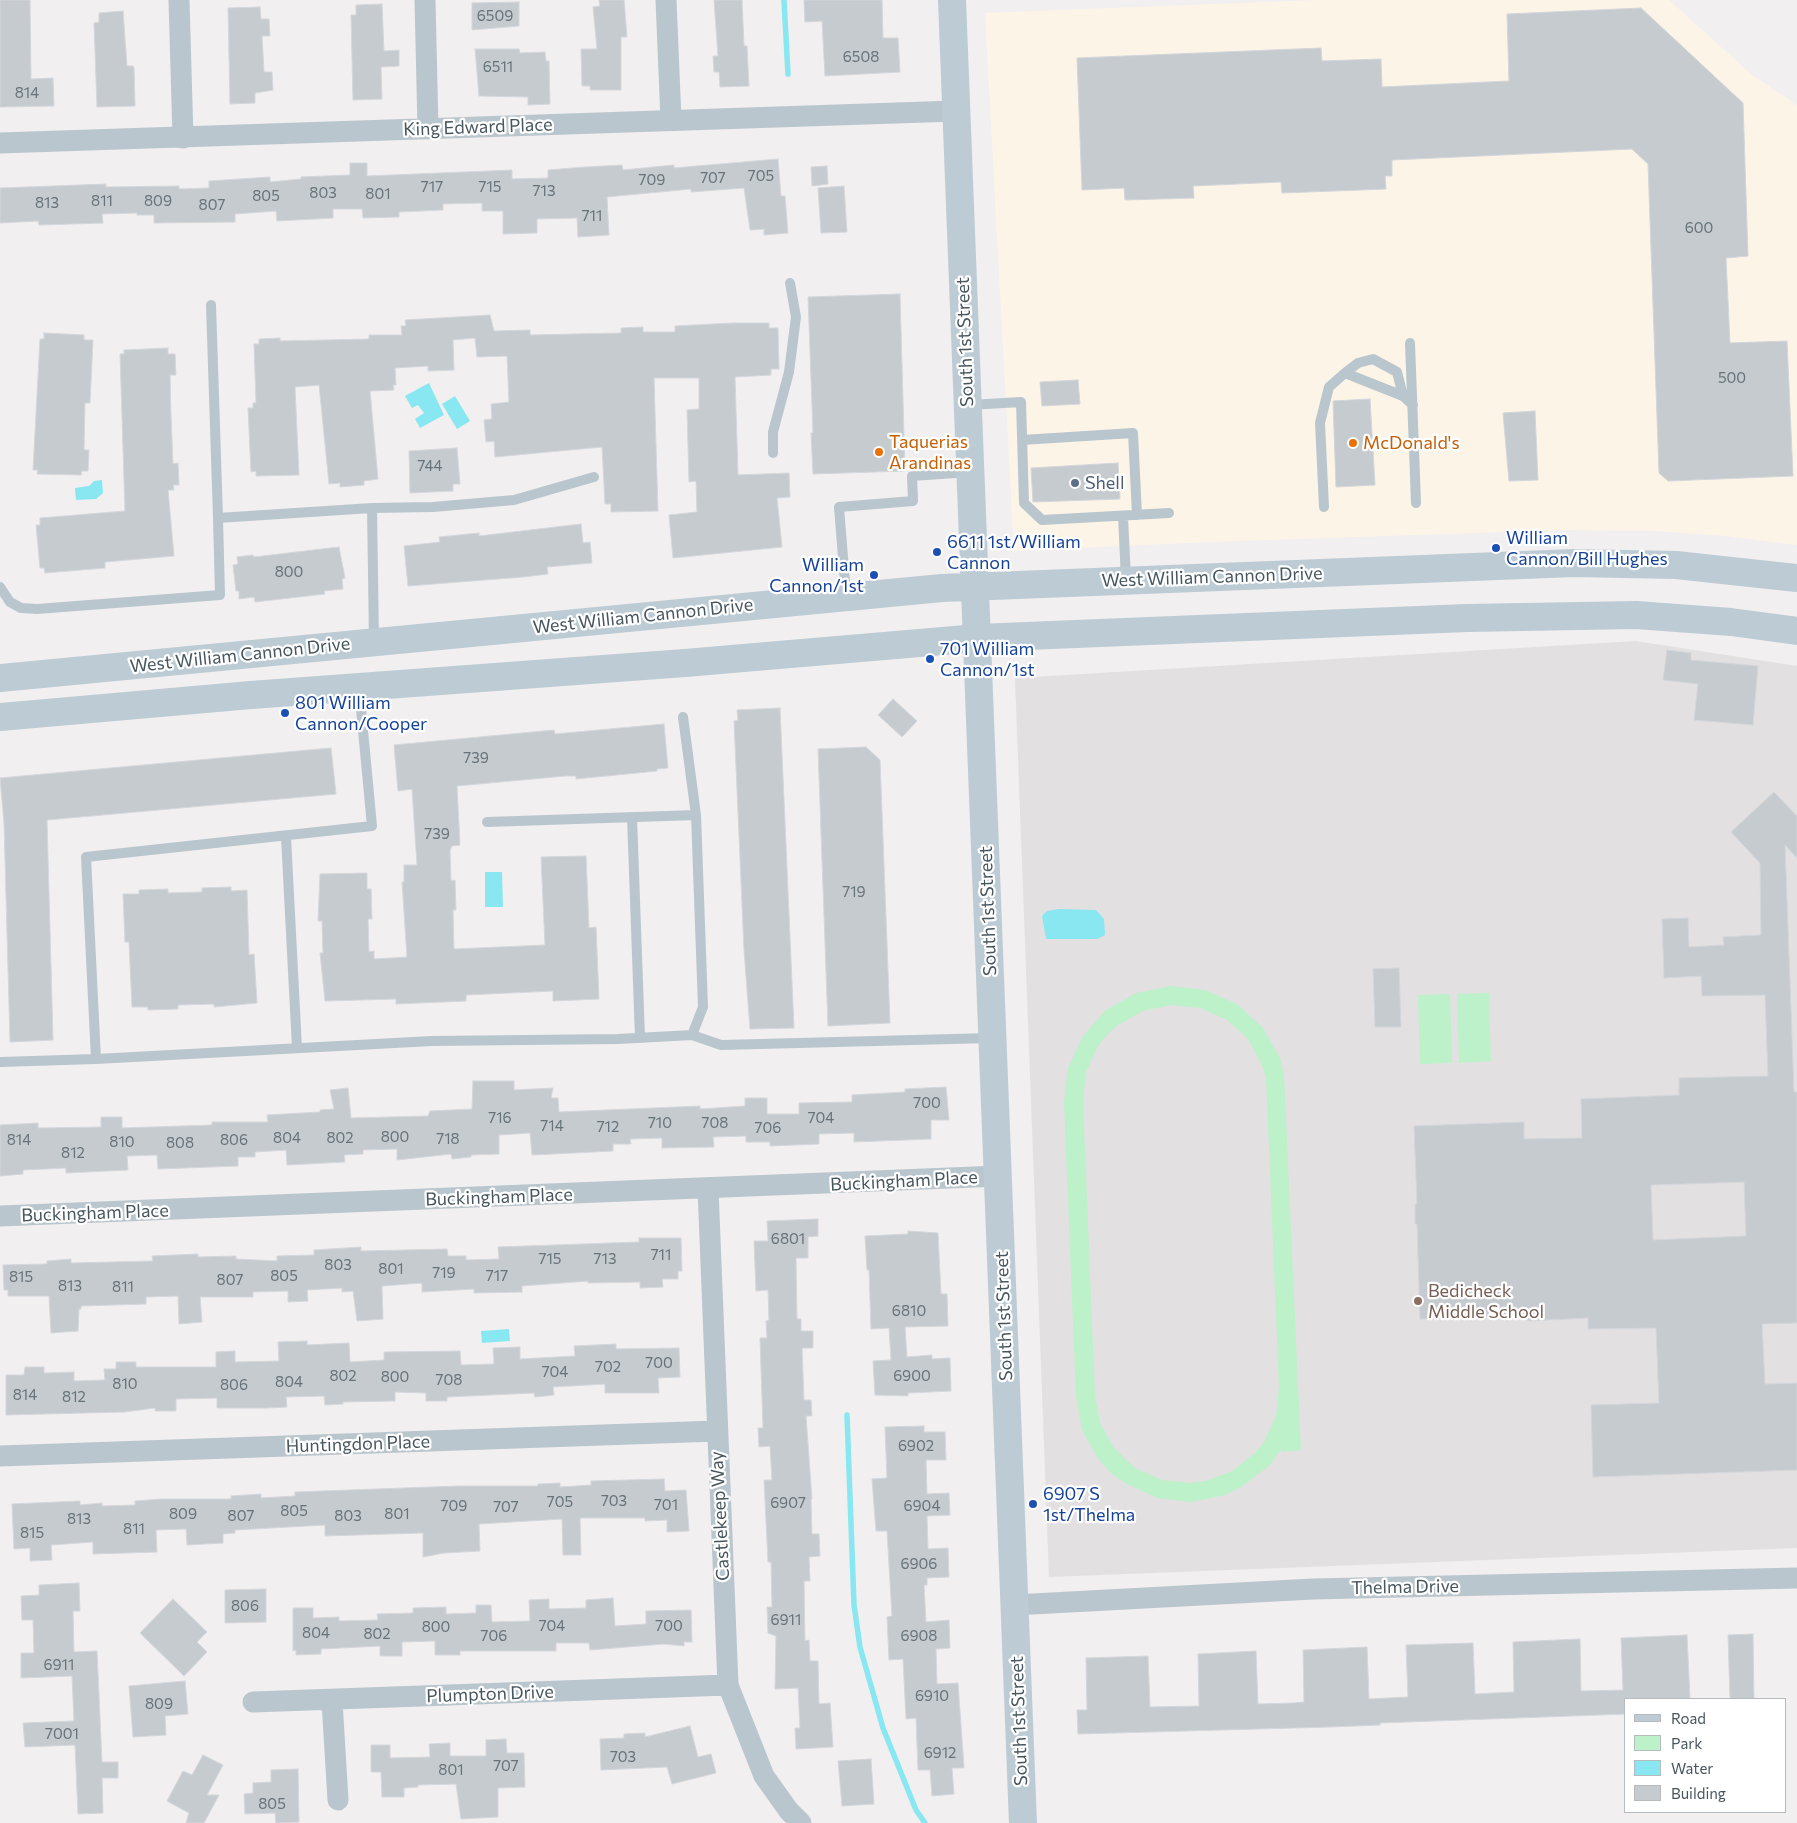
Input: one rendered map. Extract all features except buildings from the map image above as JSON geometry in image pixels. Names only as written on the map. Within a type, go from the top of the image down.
[{"type":"main road","name":"South 1st Street","points":[[952,0],[1023,1823]]},
{"type":"main road","name":"West William Cannon Drive","points":[[0,678],[846,596],[975,587],[1574,563],[1676,565],[1797,578]]},
{"type":"main road","points":[[0,718],[359,687],[978,638],[1467,618],[1636,615],[1731,622],[1797,630]]},
{"type":"main road","points":[[359,687],[374,642]]},
{"type":"street","points":[[179,0],[184,138]]},
{"type":"street","points":[[424,0],[428,129]]},
{"type":"street","points":[[666,0],[671,120]]},
{"type":"street","name":"King Edward Place","points":[[0,143],[956,111]]},
{"type":"street","name":"Buckingham Place","points":[[0,1216],[999,1176]]},
{"type":"street","name":"Castlekeep Way","points":[[708,1189],[728,1684],[764,1776],[779,1798],[801,1823]]},
{"type":"street","name":"Huntingdon Place","points":[[0,1456],[717,1431]]},
{"type":"street","name":"Thelma Drive","points":[[1014,1605],[1312,1589],[1797,1578]]},
{"type":"street","name":"Plumpton Drive","points":[[252,1702],[728,1684]]},
{"type":"street","points":[[332,1700],[338,1800]]},
{"type":"lane","points":[[773,453],[773,432],[789,372],[796,317],[790,283]]},
{"type":"lane","points":[[0,587],[10,602],[15,605],[21,608],[37,609],[220,595],[211,305]]},
{"type":"lane","points":[[1410,343],[1416,504]]},
{"type":"lane","points":[[1324,507],[1320,423],[1329,387],[1358,363],[1373,359],[1397,372],[1403,396]]},
{"type":"lane","points":[[1345,373],[1403,396],[1413,405]]},
{"type":"lane","points":[[968,405],[1021,402],[1024,502],[1042,520],[1169,514]]},
{"type":"lane","points":[[1022,440],[1133,433],[1138,515]]},
{"type":"lane","points":[[846,596],[839,506],[913,501],[912,476],[970,472]]},
{"type":"lane","points":[[218,518],[372,508],[433,507],[514,500],[594,477]]},
{"type":"lane","points":[[372,508],[374,642]]},
{"type":"lane","points":[[1123,516],[1126,580]]},
{"type":"lane","points":[[96,1059],[86,857],[286,837],[372,826],[359,687]]},
{"type":"lane","points":[[683,717],[696,815],[703,1007],[692,1035]]},
{"type":"lane","points":[[487,822],[696,815]]},
{"type":"lane","points":[[632,817],[640,1038]]},
{"type":"lane","points":[[286,837],[297,1048]]},
{"type":"lane","points":[[0,1062],[96,1059],[432,1041],[640,1038],[692,1035],[721,1045],[992,1038]]},
{"type":"shaded area","points":[[1316,0],[1669,0],[1752,75],[1797,105],[1797,545],[1725,536],[1654,531],[1564,530],[1209,542],[1014,551],[985,13]]},
{"type":"shaded area","name":"Bedicheck Middle School","points":[[1636,641],[1797,666],[1797,1548],[1049,1577],[1015,678]]},
{"type":"green space","points":[[1171,986],[1205,990],[1237,1004],[1263,1028],[1280,1058],[1284,1075],[1301,1450],[1282,1452],[1281,1449],[1269,1466],[1241,1487],[1225,1495],[1191,1502],[1157,1498],[1125,1483],[1111,1473],[1099,1460],[1082,1430],[1076,1396],[1064,1102],[1068,1068],[1083,1036],[1106,1010],[1136,993]],"holes":[[[1171,1005],[1200,1008],[1227,1020],[1248,1039],[1262,1065],[1266,1078],[1279,1387],[1276,1416],[1264,1442],[1255,1453],[1232,1471],[1205,1481],[1190,1483],[1162,1480],[1135,1468],[1114,1448],[1100,1423],[1095,1395],[1083,1101],[1086,1072],[1098,1046],[1118,1025],[1143,1011]]]},
{"type":"green space","points":[[1489,993],[1491,1061],[1459,1063],[1457,994]]},
{"type":"green space","points":[[1450,994],[1452,1063],[1420,1064],[1418,995]]},
{"type":"water","points":[[429,383],[444,415],[420,428],[415,419],[424,413],[418,405],[412,408],[405,396]]},
{"type":"water","points":[[455,396],[470,421],[457,429],[442,404]]},
{"type":"water","points":[[102,480],[103,493],[96,499],[76,500],[75,488],[89,486],[94,481]]},
{"type":"water","points":[[485,872],[502,872],[503,907],[485,907]]},
{"type":"water","points":[[1059,909],[1096,910],[1104,919],[1105,935],[1097,939],[1046,939],[1042,916],[1047,911]]},
{"type":"water","points":[[509,1329],[510,1341],[482,1343],[481,1331]]},
{"type":"waterway","points":[[784,0],[788,74]]},
{"type":"waterway","points":[[847,1415],[854,1605],[860,1647],[883,1728],[916,1810],[925,1823]]},
{"type":"place","name":"McDonald's","points":[[1353,443]]},
{"type":"place","name":"Taquerias Arandinas","points":[[879,452]]},
{"type":"place","name":"Shell","points":[[1075,483]]},
{"type":"place","name":"William Cannon/Bill Hughes","points":[[1496,548]]},
{"type":"place","name":"6611 1st/William Cannon","points":[[937,552]]},
{"type":"place","name":"William Cannon/1st","points":[[874,575]]},
{"type":"place","name":"701 William Cannon/1st","points":[[930,659]]},
{"type":"place","name":"801 William Cannon/Cooper","points":[[285,713]]},
{"type":"place","name":"Bedicheck Middle School","points":[[1418,1301]]},
{"type":"place","name":"6907 S 1st/Thelma","points":[[1033,1504]]}]
